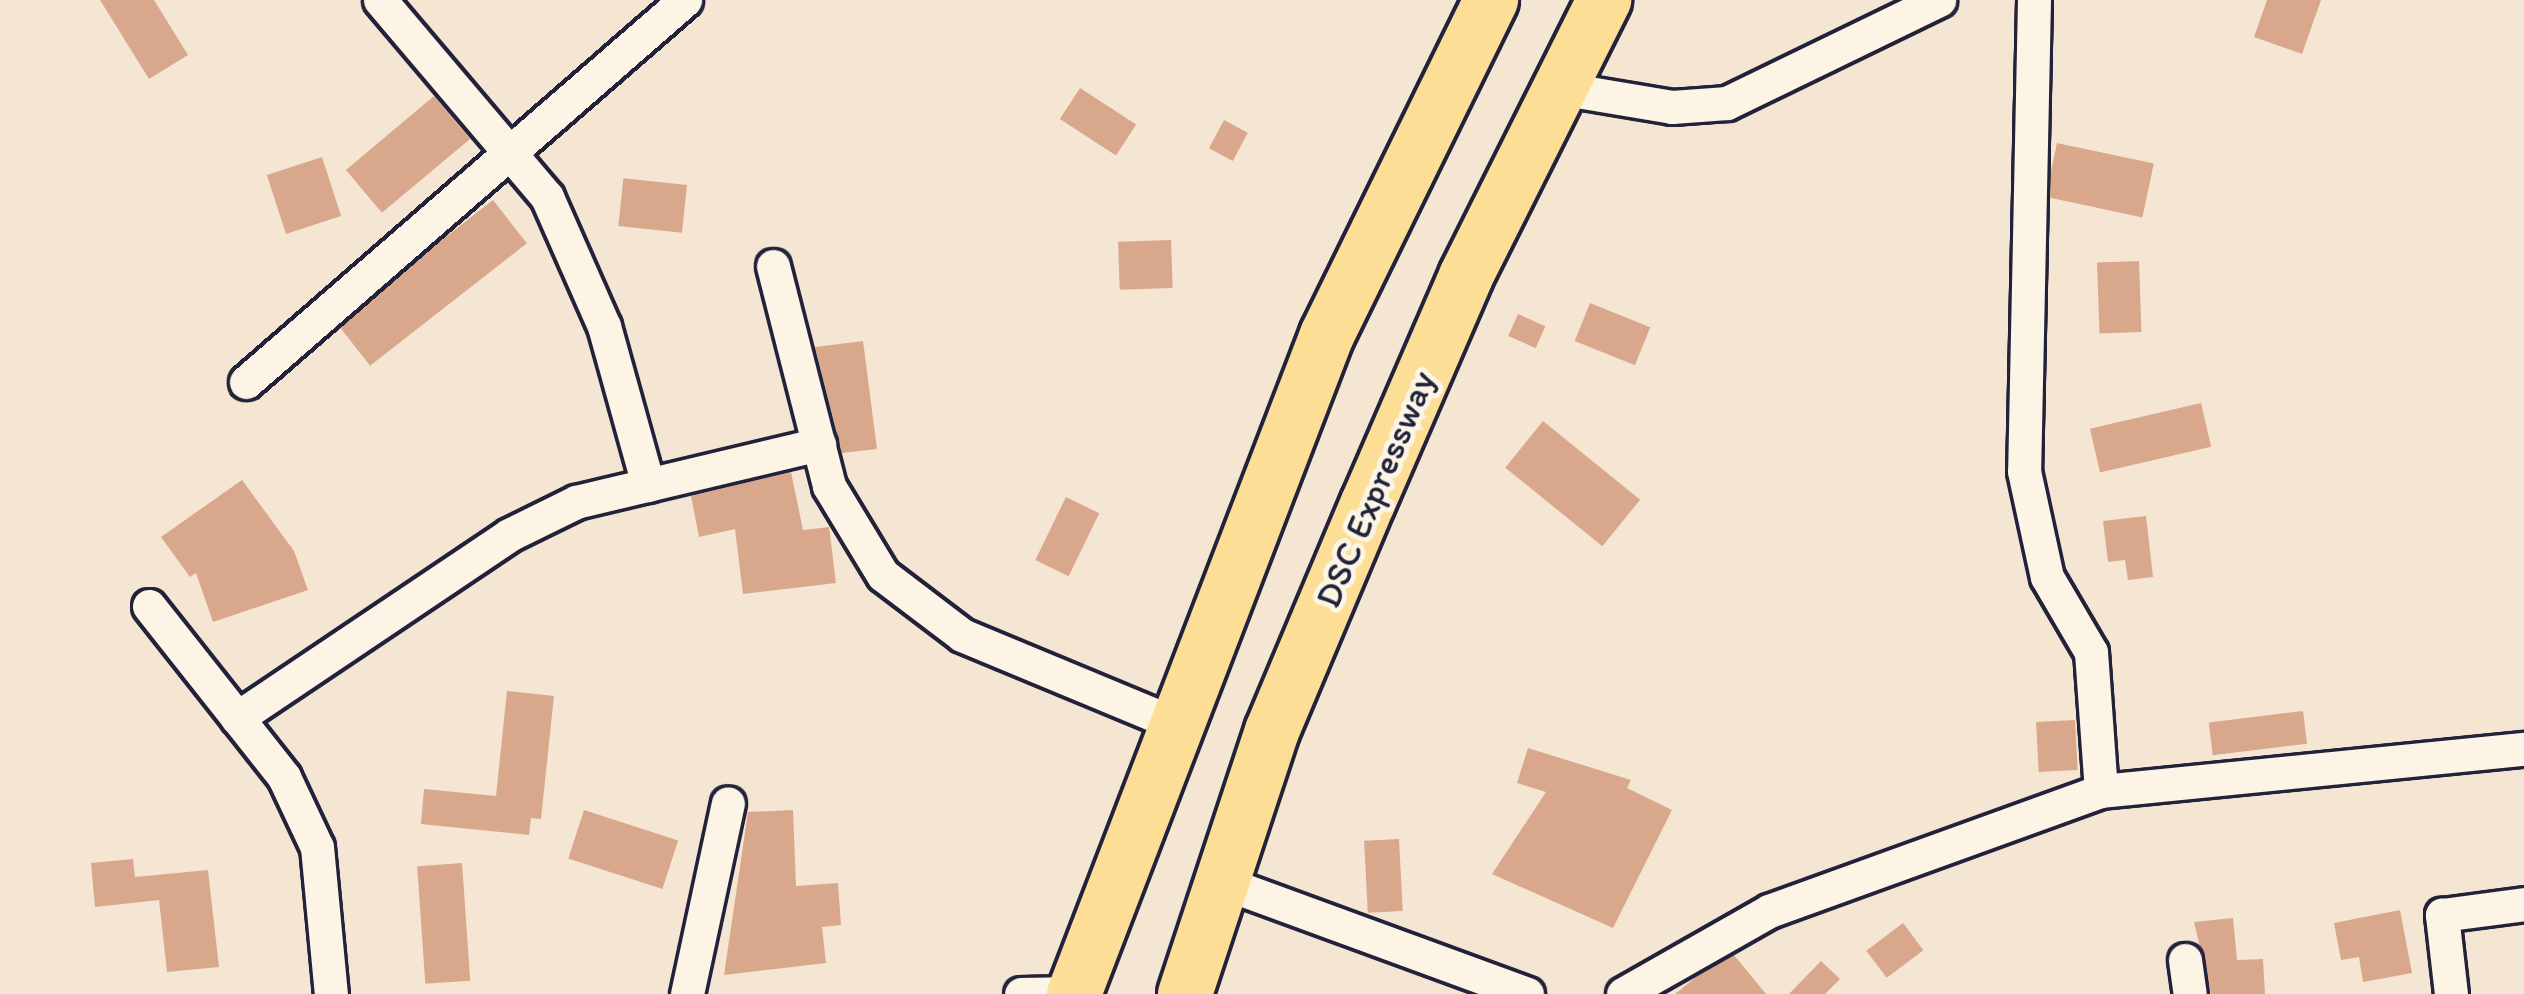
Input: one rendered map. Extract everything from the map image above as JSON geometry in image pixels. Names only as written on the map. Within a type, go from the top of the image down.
[{"type":"main road","points":[[1074,993],[1173,722],[1327,335],[1491,0]]},
{"type":"main road","name":"DSC Expressway","points":[[1185,994],[1219,880],[1412,399],[1604,0]]},
{"type":"street","points":[[380,0],[547,197],[604,326],[648,485]]},
{"type":"street","points":[[246,382],[685,0]]},
{"type":"street","points":[[1559,88],[1672,107],[1727,103],[1939,0]]},
{"type":"street","points":[[2034,0],[2024,471],[2048,577],[2091,652],[2102,790]]},
{"type":"street","points":[[773,266],[829,486],[883,575],[962,635],[1173,722]]},
{"type":"street","points":[[238,718],[509,535],[576,502],[819,444]]},
{"type":"street","points":[[149,606],[284,777],[317,847],[331,994]]},
{"type":"street","points":[[1623,994],[1769,911],[2102,790],[2524,749]]},
{"type":"street","points":[[687,994],[728,803]]},
{"type":"street","points":[[1219,880],[1527,994]]},
{"type":"street","points":[[2451,994],[2442,915],[2524,904]]},
{"type":"street","points":[[1021,994],[1074,993]]},
{"type":"building","points":[[100,0],[154,0],[188,55],[149,79]]},
{"type":"building","points":[[2267,0],[2321,0],[2302,54],[2254,37]]},
{"type":"building","points":[[1080,88],[1136,124],[1116,156],[1060,119]]},
{"type":"building","points":[[434,96],[470,139],[382,213],[346,170]]},
{"type":"building","points":[[1224,120],[1248,133],[1233,161],[1209,148]]},
{"type":"building","points":[[2057,143],[2154,164],[2142,217],[2046,197]]},
{"type":"building","points":[[322,157],[341,216],[286,234],[267,175]]},
{"type":"building","points":[[623,178],[687,185],[682,233],[618,226]]},
{"type":"building","points":[[493,200],[527,243],[370,366],[336,323]]},
{"type":"building","points":[[1171,240],[1173,288],[1120,290],[1118,242]]},
{"type":"building","points":[[2139,261],[2141,332],[2100,333],[2097,262]]},
{"type":"building","points":[[1590,303],[1650,327],[1635,365],[1575,341]]},
{"type":"building","points":[[1518,314],[1545,326],[1536,348],[1508,336]]},
{"type":"building","points":[[863,341],[877,449],[842,453],[815,347]]},
{"type":"building","points":[[2201,403],[2211,447],[2100,472],[2090,429]]},
{"type":"building","points":[[1543,421],[1640,500],[1602,546],[1505,468]]},
{"type":"building","points":[[791,472],[803,530],[829,527],[836,583],[743,594],[735,529],[699,537],[691,496]]},
{"type":"building","points":[[242,480],[294,551],[308,590],[213,622],[196,573],[190,577],[161,537]]},
{"type":"building","points":[[1066,497],[1099,513],[1069,576],[1035,560]]},
{"type":"building","points":[[2146,516],[2153,577],[2128,580],[2125,560],[2108,562],[2103,521]]},
{"type":"building","points":[[507,691],[554,696],[541,819],[531,818],[529,835],[421,824],[424,789],[496,796]]},
{"type":"building","points":[[2303,711],[2307,744],[2213,755],[2209,723]]},
{"type":"building","points":[[2075,720],[2078,770],[2039,772],[2036,722]]},
{"type":"building","points":[[1528,748],[1631,780],[1627,788],[1672,810],[1613,928],[1492,874],[1546,792],[1517,783]]},
{"type":"building","points":[[584,810],[678,841],[662,889],[568,859]]},
{"type":"building","points":[[793,810],[796,886],[838,883],[841,925],[822,927],[826,963],[724,975],[748,812]]},
{"type":"building","points":[[1399,839],[1403,911],[1368,913],[1364,841]]},
{"type":"building","points":[[133,859],[135,877],[208,870],[219,967],[167,972],[159,900],[95,907],[91,863]]},
{"type":"building","points":[[462,863],[470,981],[425,984],[417,866]]},
{"type":"building","points":[[2400,910],[2412,973],[2363,982],[2359,957],[2341,960],[2334,923]]},
{"type":"building","points":[[2233,918],[2237,960],[2263,959],[2265,994],[2211,994],[2194,922]]},
{"type":"building","points":[[1903,923],[1923,950],[1887,978],[1866,951]]},
{"type":"building","points":[[1734,955],[1766,994],[1675,994],[1696,977]]},
{"type":"building","points":[[1821,961],[1840,979],[1825,994],[1789,994]]}]
